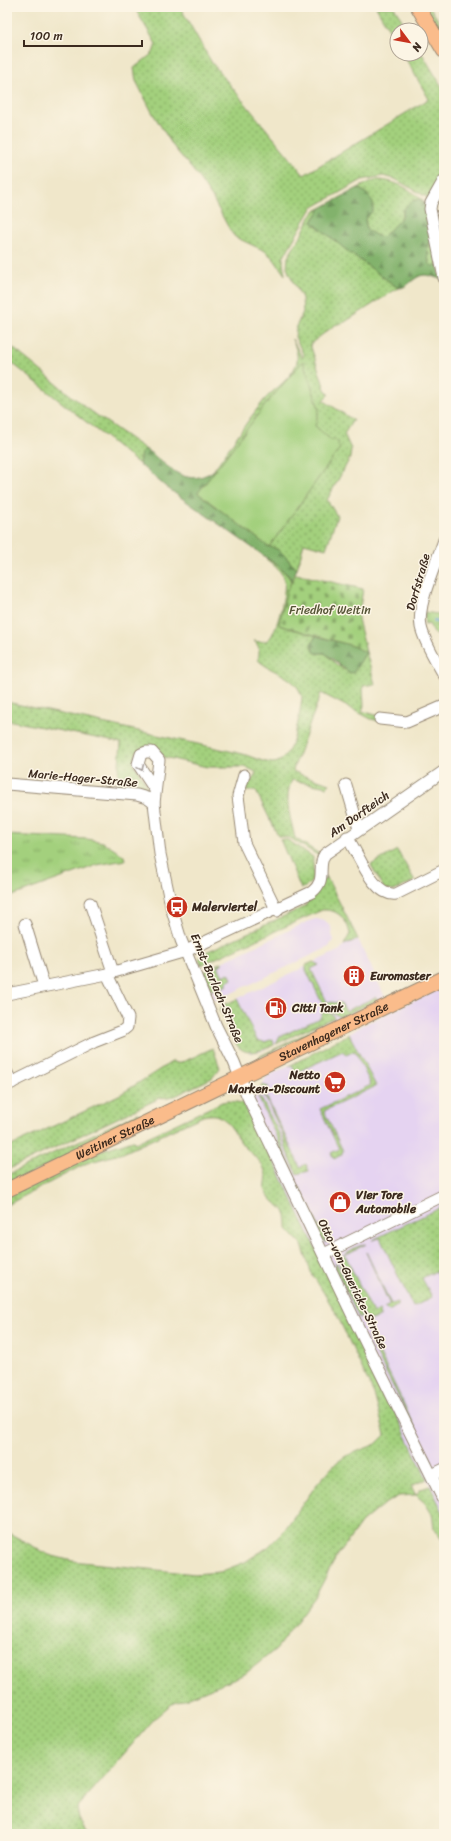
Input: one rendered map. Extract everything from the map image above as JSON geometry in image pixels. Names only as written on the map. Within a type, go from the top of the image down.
[{"type":"main road","points":[[418,7],[444,51]]},
{"type":"main road","name":"Stavenhagener Straße","points":[[223,1085],[444,978]]},
{"type":"main road","name":"Weitiner Straße","points":[[7,1190],[223,1085]]},
{"type":"street","points":[[444,180],[431,203],[430,209],[444,278]]},
{"type":"street","name":"Dorfstraße","points":[[444,540],[425,597],[421,620],[425,638],[444,675]]},
{"type":"street","points":[[380,719],[407,722],[444,706]]},
{"type":"street","name":"Am Dorfteich","points":[[277,910],[312,892],[321,881],[323,857],[347,837],[444,771]]},
{"type":"street","points":[[7,994],[110,973],[186,951],[277,910],[244,844],[238,796],[244,775]]},
{"type":"street","name":"Marie-Hager-Straße","points":[[7,784],[137,795],[154,803]]},
{"type":"street","points":[[346,785],[359,829]]},
{"type":"street","name":"Ernst-Barlach-Straße","points":[[155,790],[154,803],[160,854],[167,887],[186,951],[216,1026],[240,1077]]},
{"type":"street","points":[[347,837],[379,888],[390,895],[396,894],[444,870]]},
{"type":"street","points":[[9,1080],[122,1031],[127,1027],[128,1018],[110,973],[90,903]]},
{"type":"street","points":[[25,924],[44,986]]},
{"type":"street","name":"Otto-von-Guericke-Straße","points":[[240,1077],[444,1501]]},
{"type":"street","points":[[324,1254],[444,1195]]},
{"type":"street","points":[[432,1475],[444,1470]]},
{"type":"shaded area","points":[[316,919],[325,921],[331,927],[333,940],[329,947],[215,1001],[204,972],[207,969]]},
{"type":"shaded area","name":"Citti Tank","points":[[358,939],[385,997],[345,1016],[318,1024],[262,1051],[250,1053],[239,1048],[222,1013],[220,1012],[224,1005],[340,950],[344,945]]},
{"type":"shaded area","points":[[444,986],[444,1514],[268,1149],[243,1103],[263,1093],[262,1085],[267,1076],[336,1042],[363,1025]]},
{"type":"green space","points":[[134,7],[180,7],[212,63],[304,175],[429,99],[408,62],[427,62],[444,90],[444,173],[430,199],[395,179],[383,176],[362,180],[312,208],[284,256],[283,262],[285,275],[273,258],[265,251],[235,237],[213,199],[196,174],[173,146],[152,112],[136,81],[134,68],[153,53],[156,44]]},
{"type":"green space","points":[[376,7],[394,7],[403,22],[389,22],[389,29]]},
{"type":"green space","points":[[424,7],[430,7],[444,30],[444,41]]},
{"type":"green space","points":[[374,180],[389,181],[403,186],[427,204],[404,209],[399,221],[390,231],[383,237],[377,236],[367,230],[365,220],[373,210],[366,193],[358,188]]},
{"type":"green space","points":[[358,188],[366,193],[373,202],[373,210],[365,220],[367,230],[377,236],[383,237],[402,217],[404,209],[410,202],[419,199],[427,204],[433,242],[427,244],[429,263],[432,266],[438,265],[441,279],[427,275],[421,276],[402,288],[398,288],[345,249],[312,222],[321,208]]},
{"type":"green space","points":[[321,208],[312,222],[345,249],[398,288],[345,322],[335,325],[310,344],[325,389],[329,394],[323,400],[353,420],[344,434],[351,449],[350,458],[327,500],[337,516],[326,549],[304,543],[297,569],[278,549],[269,547],[340,448],[337,445],[339,443],[334,439],[332,441],[315,426],[319,409],[303,361],[266,404],[214,472],[213,471],[265,399],[290,375],[296,365],[297,355],[292,339],[302,357],[304,356],[295,337],[296,327],[303,312],[302,298],[289,273],[287,267],[288,257],[310,217],[315,211]]},
{"type":"green space","points":[[433,242],[438,265],[432,266],[429,263],[427,244]]},
{"type":"green space","points":[[7,343],[85,407],[145,449],[141,453],[139,464],[7,359]]},
{"type":"green space","points":[[303,361],[319,409],[315,426],[332,441],[334,439],[339,443],[337,445],[340,448],[269,547],[198,493],[266,404]]},
{"type":"green space","points":[[145,449],[169,468],[185,476],[193,478],[203,476],[213,471],[214,472],[198,493],[269,547],[278,549],[297,569],[291,581],[289,576],[277,565],[166,487],[139,464],[141,453]]},
{"type":"green space","points":[[263,556],[282,570],[291,581],[279,625],[316,636],[311,644],[316,653],[325,653],[337,665],[350,673],[354,672],[366,652],[375,684],[363,686],[364,706],[362,711],[379,716],[379,721],[371,719],[321,693],[294,767],[293,771],[330,784],[327,787],[292,780],[289,787],[288,802],[295,838],[321,855],[319,856],[290,838],[278,836],[256,791],[243,791],[255,776],[256,772],[246,767],[207,767],[164,757],[160,752],[151,747],[142,747],[137,751],[133,762],[148,788],[117,785],[121,743],[7,720],[7,702],[243,754],[261,761],[272,763],[280,761],[291,747],[300,714],[302,697],[295,684],[258,660],[259,648],[254,641],[266,641],[272,635],[281,610],[285,584],[283,575]]},
{"type":"green space","name":"Friedhof Weitin","points":[[296,574],[363,589],[358,619],[366,652],[350,645],[279,625],[287,590]]},
{"type":"green space","points":[[424,612],[444,615],[444,631],[435,635],[429,624],[425,625]]},
{"type":"green space","points":[[316,636],[350,645],[366,652],[354,672],[350,673],[325,653],[314,652],[311,644]]},
{"type":"green space","points":[[7,835],[87,839],[103,842],[124,856],[125,860],[97,865],[7,898]]},
{"type":"green space","points":[[280,839],[288,840],[313,857],[312,880],[301,889]]},
{"type":"green space","points":[[397,850],[415,881],[394,891],[384,889],[371,865]]},
{"type":"green space","points":[[326,876],[358,939],[344,945],[350,934],[347,924],[337,913],[322,910],[201,965],[199,959],[204,953],[306,906],[307,899]]},
{"type":"green space","points":[[222,962],[222,964],[218,966],[223,976],[229,973],[232,979],[227,982],[227,985],[216,990],[210,989],[204,972]]},
{"type":"green space","points":[[313,962],[319,965],[311,969],[327,1002],[341,1003],[346,1011],[376,997],[378,1000],[340,1017],[324,1007],[306,970],[306,965]]},
{"type":"green space","points":[[237,999],[257,1040],[264,1042],[273,1039],[274,1045],[252,1052],[245,1051],[239,1047],[231,1034],[222,1013],[219,1011],[224,1005]]},
{"type":"green space","points":[[324,1010],[332,1014],[334,1018],[276,1044],[279,1037],[320,1018]]},
{"type":"green space","points":[[338,1022],[317,1030],[259,1058],[260,1056],[319,1027]]},
{"type":"green space","points":[[349,1034],[376,1086],[324,1111],[343,1151],[341,1155],[334,1159],[331,1153],[339,1149],[320,1109],[371,1085],[355,1051],[346,1055],[343,1051],[295,1072],[293,1067],[289,1066]]},
{"type":"green space","points":[[213,1048],[220,1068],[212,1078],[175,1096],[160,1098],[7,1170],[7,1148],[121,1094],[173,1061],[176,1063],[185,1061]]},
{"type":"green space","points":[[262,1085],[269,1087],[264,1092],[300,1167],[306,1164],[309,1171],[297,1174],[287,1152],[283,1135],[263,1093]]},
{"type":"green space","points":[[258,1097],[261,1098],[280,1135],[284,1152],[294,1175],[290,1173],[282,1155],[278,1140]]},
{"type":"green space","points":[[229,1101],[243,1103],[268,1149],[427,1479],[411,1486],[416,1495],[399,1496],[384,1504],[362,1522],[337,1556],[315,1597],[276,1649],[245,1674],[170,1705],[155,1718],[77,1808],[79,1820],[88,1834],[7,1834],[7,1532],[49,1555],[72,1561],[195,1574],[220,1572],[245,1562],[268,1547],[283,1532],[317,1484],[336,1463],[346,1456],[376,1444],[385,1435],[374,1394],[336,1313],[311,1272],[302,1245],[287,1229],[287,1220],[283,1210],[270,1198],[266,1191],[266,1177],[262,1165],[244,1146],[226,1120],[215,1115],[203,1116],[123,1153],[87,1163],[7,1205],[7,1195],[99,1151],[133,1140],[135,1143],[222,1102]]},
{"type":"green space","points":[[138,1113],[142,1115],[126,1127],[7,1185],[7,1175]]},
{"type":"green space","points":[[299,1186],[327,1243],[321,1239],[297,1189]]},
{"type":"green space","points":[[444,1206],[444,1288],[436,1271],[422,1278],[432,1297],[413,1307],[380,1238],[372,1240]]},
{"type":"green space","points":[[366,1244],[345,1255],[358,1246]]},
{"type":"green space","points":[[366,1252],[391,1304],[397,1302],[397,1306],[389,1311],[384,1308],[390,1305]]},
{"type":"green space","points":[[345,1255],[373,1313],[380,1310],[380,1316],[373,1320],[366,1318],[340,1265]]},
{"type":"green space","points":[[336,1262],[362,1318],[359,1318],[335,1268]]},
{"type":"green space","points":[[370,1334],[432,1462],[432,1463],[368,1337]]},
{"type":"green space","points":[[430,1486],[444,1514],[444,1543],[434,1528],[432,1514],[425,1503],[416,1495],[421,1489]]},
{"type":"waterway","points":[[434,621],[444,624]]},
{"type":"place","name":"Malerviertel","points":[[177,907]]},
{"type":"place","name":"Euromaster","points":[[354,976]]},
{"type":"place","name":"Citti Tank","points":[[276,1008]]},
{"type":"place","name":"Netto Marken-Discount","points":[[335,1082]]},
{"type":"place","name":"Vier Tore Automobile","points":[[340,1202]]}]
